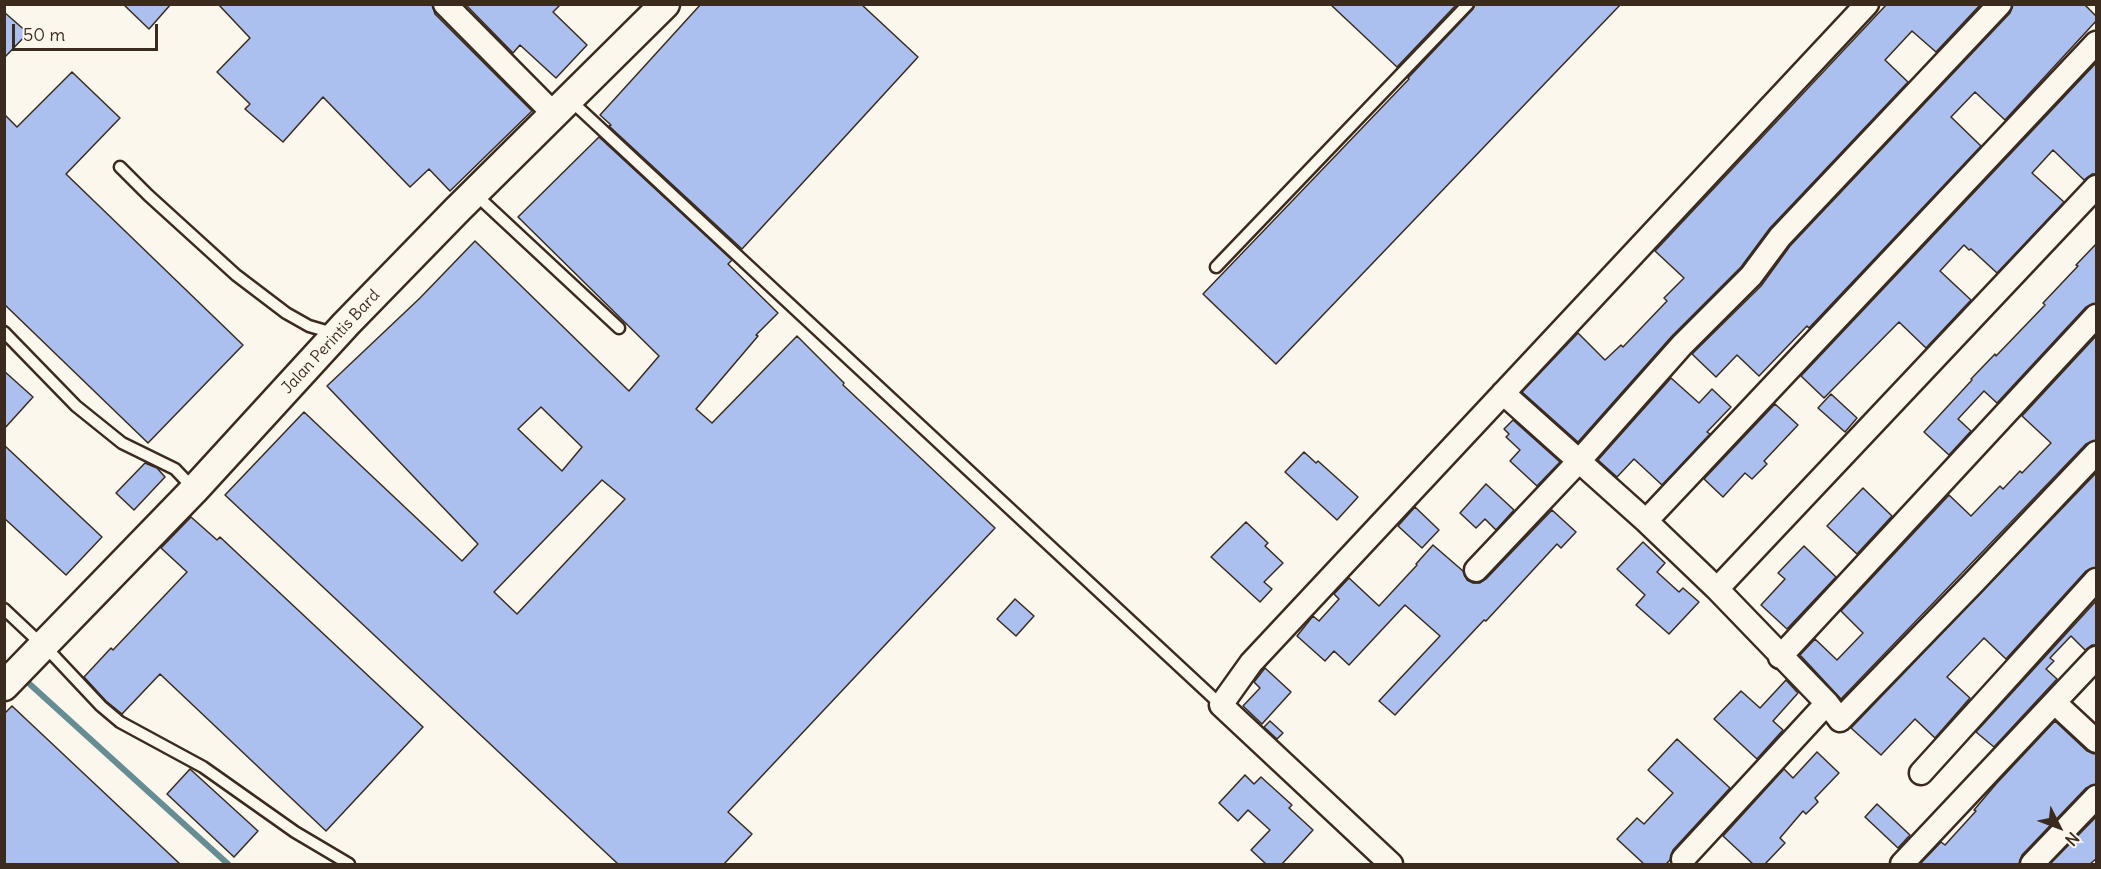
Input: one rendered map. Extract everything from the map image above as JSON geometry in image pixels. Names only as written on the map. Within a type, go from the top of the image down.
[{"type":"street","points":[[445,4],[561,107]]},
{"type":"street","name":"Jalan Perintis Bard","points":[[4,686],[194,490],[346,324],[474,193],[665,4]]},
{"type":"street","points":[[1391,864],[1221,705],[1251,663],[1867,4]]},
{"type":"street","points":[[1476,570],[1580,460],[1682,345],[1751,276],[1780,237],[2000,4]]},
{"type":"street","points":[[1646,521],[2097,43]]},
{"type":"street","points":[[1717,589],[2097,187]]},
{"type":"street","points":[[1780,657],[2097,316]]},
{"type":"street","points":[[1503,393],[1580,460],[1717,589],[1780,657],[1827,703],[1840,720],[2097,453]]},
{"type":"street","points":[[1921,773],[2097,580]]},
{"type":"street","points":[[1902,864],[2097,658]]},
{"type":"street","points":[[1683,859],[1827,703]]},
{"type":"street","points":[[2055,703],[2097,741]]},
{"type":"street","points":[[2032,864],[2097,797]]},
{"type":"lane","points":[[1216,267],[1468,4]]},
{"type":"lane","points":[[561,107],[1221,705]]},
{"type":"lane","points":[[120,167],[236,275],[286,313],[309,326],[326,331],[346,324]]},
{"type":"lane","points":[[474,193],[619,328]]},
{"type":"lane","points":[[4,332],[76,406],[122,443],[175,469],[194,490]]},
{"type":"lane","points":[[4,609],[34,655],[120,722],[203,767],[295,832],[349,864]]},
{"type":"building","points":[[123,4],[171,4],[149,29]]},
{"type":"building","points":[[218,4],[432,4],[435,14],[532,111],[450,191],[429,169],[410,187],[323,97],[283,142],[245,109],[250,104],[217,72],[250,38]]},
{"type":"building","points":[[465,4],[561,4],[553,12],[587,45],[556,78],[520,45],[513,53]]},
{"type":"building","points":[[701,4],[861,4],[918,57],[742,249],[609,126],[611,125],[600,115]]},
{"type":"building","points":[[1330,4],[1457,4],[1397,67]]},
{"type":"building","points":[[1475,4],[1621,4],[1276,364],[1203,294],[1409,79],[1473,9]]},
{"type":"building","points":[[1887,4],[1981,4],[1936,52],[1912,31],[1885,60],[1908,82],[1770,228],[1741,267],[1672,336],[1578,442],[1522,392],[1578,333],[1605,360],[1621,345],[1623,347],[1667,301],[1664,298],[1684,278],[1655,251]]},
{"type":"building","points":[[2013,4],[2084,4],[2097,17],[2097,20],[2005,120],[1975,92],[1951,117],[1981,146],[1809,328],[1807,326],[1759,376],[1737,355],[1716,377],[1692,354],[1761,286],[1790,246],[2010,13]]},
{"type":"building","points":[[4,12],[28,33],[4,58]]},
{"type":"building","points":[[2097,62],[2097,174],[2092,174],[2084,180],[2053,150],[2032,173],[2064,202],[1997,273],[1964,245],[1940,271],[1971,300],[1926,348],[1899,322],[1824,398],[1801,376]]},
{"type":"building","points":[[72,72],[120,118],[66,174],[243,345],[148,443],[4,304],[4,114],[17,127]]},
{"type":"building","points":[[599,137],[732,260],[728,264],[778,313],[756,335],[758,336],[696,409],[712,423],[797,336],[844,383],[843,385],[995,528],[728,812],[752,834],[724,864],[618,864],[225,495],[304,412],[462,561],[478,544],[327,386],[420,298],[475,241],[629,391],[659,356],[518,217]],"holes":[[[541,407],[582,447],[562,471],[518,429]],[[602,480],[625,499],[517,614],[494,592]]]},
{"type":"building","points":[[2097,243],[2097,303],[2086,307],[1997,403],[1984,391],[1958,419],[1971,431],[1949,455],[1924,432],[1971,379],[2045,305],[2043,303]]},
{"type":"building","points":[[2097,335],[2097,440],[2086,444],[1841,699],[1800,655],[1815,639],[1837,660],[1863,633],[1841,611],[1949,495],[1971,516],[2000,486],[2003,489],[2020,471],[2022,473],[2051,443],[2022,416]]},
{"type":"building","points":[[4,371],[33,397],[4,429]]},
{"type":"building","points":[[1671,378],[1699,403],[1712,389],[1731,407],[1707,432],[1710,434],[1662,485],[1634,459],[1617,477],[1598,460]]},
{"type":"building","points":[[1831,394],[1857,418],[1845,432],[1818,408]]},
{"type":"building","points":[[1775,404],[1798,425],[1764,461],[1767,464],[1752,479],[1745,473],[1723,497],[1704,479]]},
{"type":"building","points":[[1513,420],[1560,462],[1537,486],[1510,461],[1520,450],[1506,437],[1509,434],[1504,429]]},
{"type":"building","points":[[4,445],[102,537],[66,575],[4,518]]},
{"type":"building","points":[[1304,452],[1316,463],[1318,461],[1358,497],[1337,520],[1285,472]]},
{"type":"building","points":[[145,463],[157,468],[165,477],[134,510],[116,493]]},
{"type":"building","points":[[2097,472],[2097,567],[2086,571],[2006,659],[1984,638],[1947,677],[1970,698],[1935,738],[1915,719],[1881,755],[1851,728]]},
{"type":"building","points":[[1486,484],[1514,510],[1496,530],[1485,519],[1476,528],[1460,513]]},
{"type":"building","points":[[1863,488],[1892,516],[1857,554],[1827,526]]},
{"type":"building","points":[[1415,507],[1439,530],[1422,548],[1398,526]]},
{"type":"building","points":[[1552,510],[1576,532],[1561,548],[1557,544],[1395,715],[1379,701],[1440,636],[1405,605],[1349,665],[1334,651],[1325,661],[1297,636],[1313,616],[1319,621],[1339,599],[1334,594],[1349,578],[1379,606],[1433,545],[1463,571],[1467,580],[1480,583]]},
{"type":"building","points":[[191,517],[217,540],[220,537],[423,727],[326,831],[160,674],[122,714],[106,701],[84,677],[187,572],[161,548]]},
{"type":"building","points":[[1246,522],[1268,543],[1265,546],[1283,563],[1264,582],[1272,589],[1260,602],[1211,557]]},
{"type":"building","points":[[1643,542],[1665,563],[1657,572],[1679,592],[1683,588],[1699,602],[1669,634],[1636,605],[1645,595],[1617,569]]},
{"type":"building","points":[[1804,546],[1836,577],[1787,629],[1761,605],[1785,579],[1778,573]]},
{"type":"building","points":[[1015,599],[1034,616],[1016,636],[997,619]]},
{"type":"building","points":[[2097,600],[2097,645],[2092,645],[2085,650],[2071,636],[2050,658],[2054,661],[2046,669],[2057,679],[1994,747],[1976,732]]},
{"type":"building","points":[[1265,668],[1291,692],[1262,724],[1243,706],[1260,688],[1254,682]]},
{"type":"building","points":[[1786,680],[1798,693],[1773,721],[1783,730],[1757,759],[1714,719],[1741,691],[1760,708]]},
{"type":"building","points":[[12,706],[180,864],[4,864],[4,714]]},
{"type":"building","points":[[1270,721],[1283,733],[1277,739],[1264,727]]},
{"type":"building","points":[[2055,721],[2087,751],[2097,754],[2097,784],[2086,788],[2022,855],[2019,864],[1920,864],[1941,842],[1945,845],[1976,811],[1974,810],[1996,784]]},
{"type":"building","points":[[1677,739],[1730,788],[1673,850],[1666,864],[1644,864],[1617,839],[1637,818],[1644,824],[1673,793],[1648,770]]},
{"type":"building","points":[[1817,752],[1839,773],[1815,798],[1818,802],[1806,814],[1803,811],[1780,838],[1785,843],[1765,864],[1753,864],[1723,836],[1784,769],[1793,778]]},
{"type":"building","points":[[190,769],[258,831],[234,857],[167,794]]},
{"type":"building","points":[[1245,775],[1254,784],[1261,777],[1292,805],[1289,808],[1313,830],[1282,864],[1266,864],[1251,850],[1270,830],[1248,810],[1238,821],[1219,803]]},
{"type":"building","points":[[1877,804],[1910,835],[1898,848],[1865,817]]},
{"type":"building","points":[[2097,816],[2097,858],[2090,864],[2050,864]]},
{"type":"waterway","points":[[23,678],[228,864]]}]
